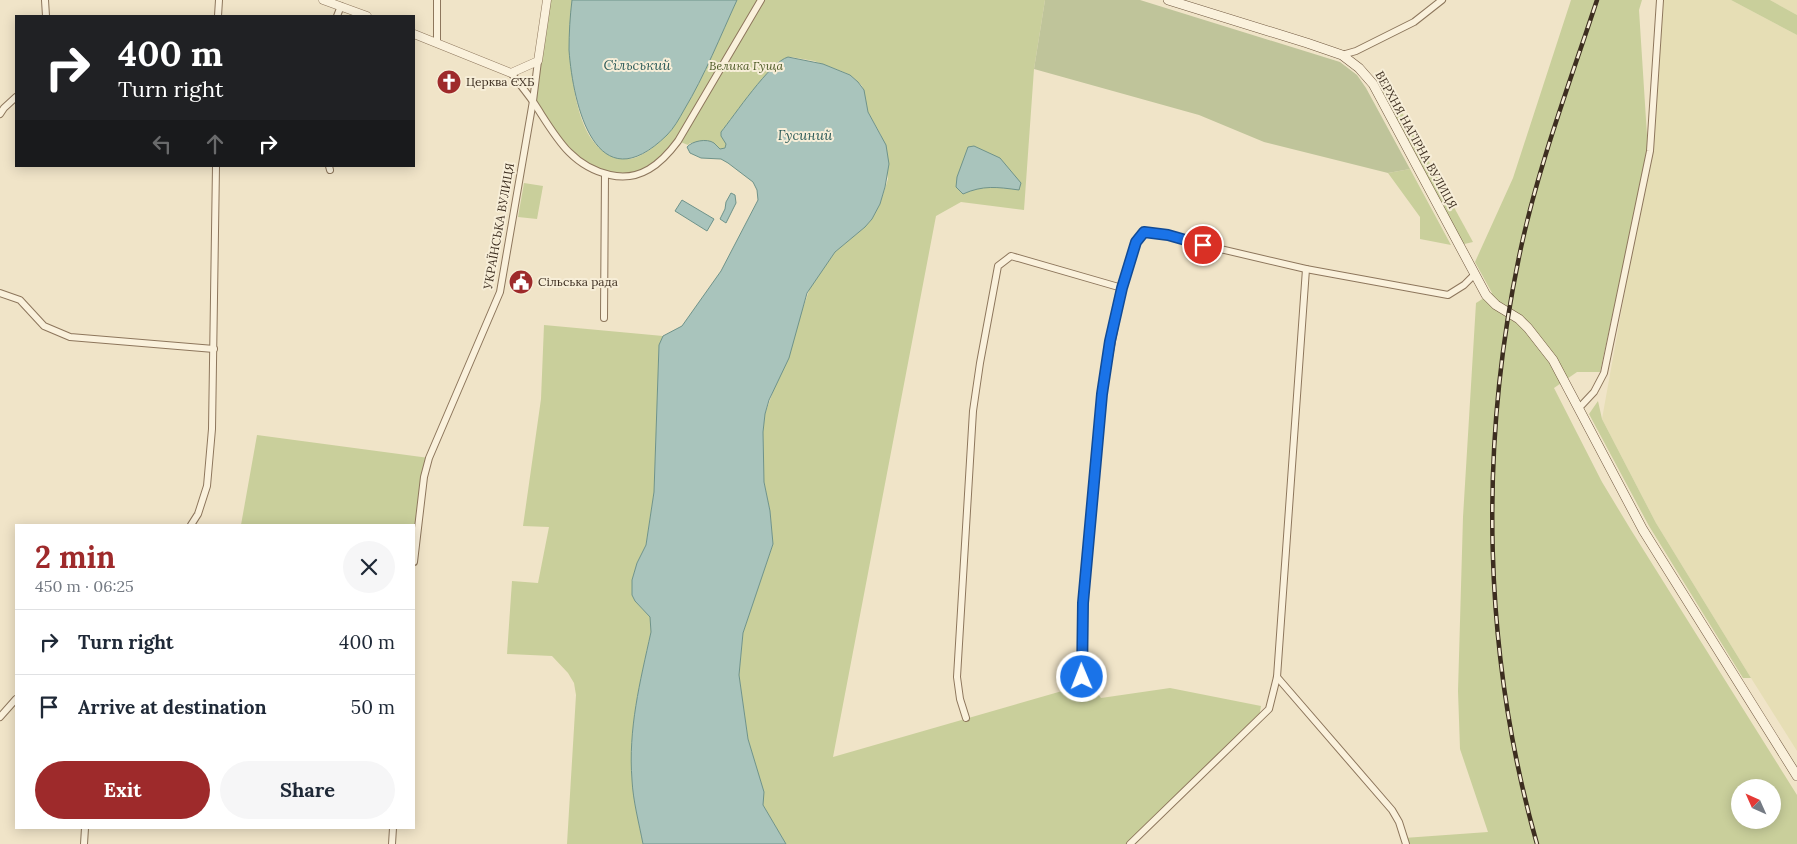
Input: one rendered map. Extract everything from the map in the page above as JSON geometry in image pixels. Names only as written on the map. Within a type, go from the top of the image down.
[{"type":"main road","name":"ВЕРХНЯ НАГІРНА ВУЛИЦЯ","points":[[1168,0],[1342,55],[1360,68],[1373,84],[1451,228],[1474,275],[1492,301],[1519,319],[1553,360],[1643,530],[1797,776]]},
{"type":"street","points":[[45,0],[46,15]]},
{"type":"street","points":[[218,15],[219,0]]},
{"type":"street","points":[[323,0],[364,15]]},
{"type":"street","points":[[437,0],[437,43]]},
{"type":"street","name":"УКРАЇНСЬКА ВУЛИЦЯ","points":[[415,554],[424,477],[429,458],[500,292],[533,101],[547,0]]},
{"type":"street","points":[[415,34],[511,73],[533,101],[556,137],[574,157],[592,170],[622,177],[638,175],[653,167],[670,151],[711,86],[761,0]]},
{"type":"street","points":[[1342,55],[1356,51],[1414,22],[1442,0]]},
{"type":"street","points":[[1579,408],[1594,392],[1604,372],[1650,151],[1660,0]]},
{"type":"street","points":[[337,15],[341,6]]},
{"type":"street","points":[[511,73],[538,61]]},
{"type":"street","points":[[0,114],[15,98]]},
{"type":"street","points":[[192,524],[201,508],[208,486],[212,429],[216,167]]},
{"type":"street","points":[[604,318],[605,174]]},
{"type":"street","points":[[1082,677],[1083,603],[1102,394],[1110,341],[1122,288],[1136,242],[1144,232],[1168,235],[1186,241],[1306,269],[1448,295],[1464,285],[1474,275]]},
{"type":"street","points":[[966,718],[960,699],[957,677],[972,425],[980,363],[998,266],[1011,256],[1122,288]]},
{"type":"street","points":[[1130,844],[1269,709],[1277,677],[1306,269]]},
{"type":"street","points":[[0,294],[20,300],[44,326],[70,337],[214,349]]},
{"type":"street","points":[[1277,677],[1392,810],[1399,822],[1406,844]]},
{"type":"street","points":[[0,717],[15,700]]},
{"type":"street","points":[[84,844],[85,829]]},
{"type":"street","points":[[392,844],[393,829]]},
{"type":"shaded area","points":[[1660,0],[1731,0],[1797,35],[1797,751],[1656,523],[1602,419],[1650,151]]},
{"type":"shaded area","points":[[1770,0],[1797,0],[1797,15]]},
{"type":"green space","name":"Велика Гуща","points":[[547,0],[572,0],[570,40],[574,90],[580,114],[589,134],[601,149],[618,157],[629,159],[650,150],[670,132],[699,83],[737,0],[1045,0],[1034,69],[1024,210],[961,202],[936,216],[833,757],[1090,683],[1101,698],[1170,688],[1261,706],[1259,718],[1130,844],[786,844],[763,805],[763,792],[748,739],[739,675],[743,633],[773,544],[770,511],[764,482],[763,432],[765,414],[810,288],[835,252],[865,227],[880,204],[888,179],[881,135],[868,112],[862,86],[850,75],[814,61],[791,57],[778,62],[764,78],[724,149],[720,149],[712,142],[690,143],[688,145],[678,141],[646,171],[614,176],[574,157],[533,101]]},
{"type":"green space","points":[[1045,0],[1140,0],[1340,62],[1357,75],[1366,88],[1410,169],[1388,173],[1264,142],[1199,115],[1034,69]]},
{"type":"green space","points":[[1571,0],[1642,0],[1639,10],[1648,151],[1600,372],[1577,372],[1554,388],[1602,482],[1797,795],[1797,844],[1406,844],[1404,838],[1488,832],[1460,749],[1458,691],[1463,517],[1476,303],[1492,293],[1475,262],[1513,178]]},
{"type":"green space","points":[[1731,0],[1770,0],[1797,15],[1797,35]]},
{"type":"green space","points":[[1379,80],[1387,85],[1473,242],[1460,245],[1380,97]]},
{"type":"green space","points":[[1410,169],[1451,245],[1420,239],[1420,217],[1388,173]]},
{"type":"green space","points":[[524,183],[543,186],[537,219],[518,217]]},
{"type":"green space","points":[[544,325],[663,336],[659,346],[654,492],[646,545],[637,563],[632,580],[632,595],[650,617],[651,632],[633,724],[631,761],[635,804],[643,844],[567,844],[576,695],[574,683],[568,673],[552,656],[507,654],[512,581],[538,583],[549,527],[523,526],[541,399]]},
{"type":"green space","points":[[1598,401],[1602,419],[1656,523],[1751,678],[1743,678],[1649,526],[1589,414]]},
{"type":"green space","points":[[257,435],[429,458],[415,555],[415,524],[241,524]]},
{"type":"water","name":"Сільський","points":[[572,0],[737,0],[706,70],[678,120],[667,135],[643,154],[622,159],[606,153],[593,139],[583,120],[571,72],[569,50]]},
{"type":"water","name":"Гусиний","points":[[788,57],[823,64],[850,75],[858,82],[864,90],[868,112],[886,145],[889,164],[880,204],[872,219],[835,252],[807,293],[789,358],[769,400],[765,414],[763,432],[764,482],[770,511],[773,544],[743,633],[739,675],[748,739],[764,792],[763,805],[786,844],[643,844],[635,804],[631,761],[633,724],[651,632],[650,617],[632,595],[632,580],[637,563],[646,545],[654,492],[659,345],[663,336],[682,326],[721,271],[758,200],[757,190],[753,182],[728,163],[721,159],[701,158],[690,153],[687,147],[692,143],[704,140],[711,141],[720,149],[725,148],[726,144],[721,136],[721,132],[762,79],[780,61]]},
{"type":"water","points":[[974,146],[1000,158],[1021,183],[1019,190],[990,188],[977,189],[963,194],[956,187],[957,177],[968,147]]},
{"type":"water","points":[[731,193],[735,195],[736,203],[726,223],[720,219]]},
{"type":"water","points":[[682,200],[714,219],[707,231],[675,211]]},
{"type":"railway","points":[[1537,844],[1519,772],[1506,699],[1497,626],[1493,552],[1493,477],[1497,403],[1506,330],[1526,224],[1554,127],[1597,0]]},
{"type":"place","name":"Церква ЄХБ","points":[[449,82]]},
{"type":"place","name":"Сільська рада","points":[[521,282]]},
{"type":"route","points":[[1082,677],[1083,603],[1102,394],[1110,341],[1122,288],[1136,242],[1144,232],[1168,235],[1203,245]]}]
